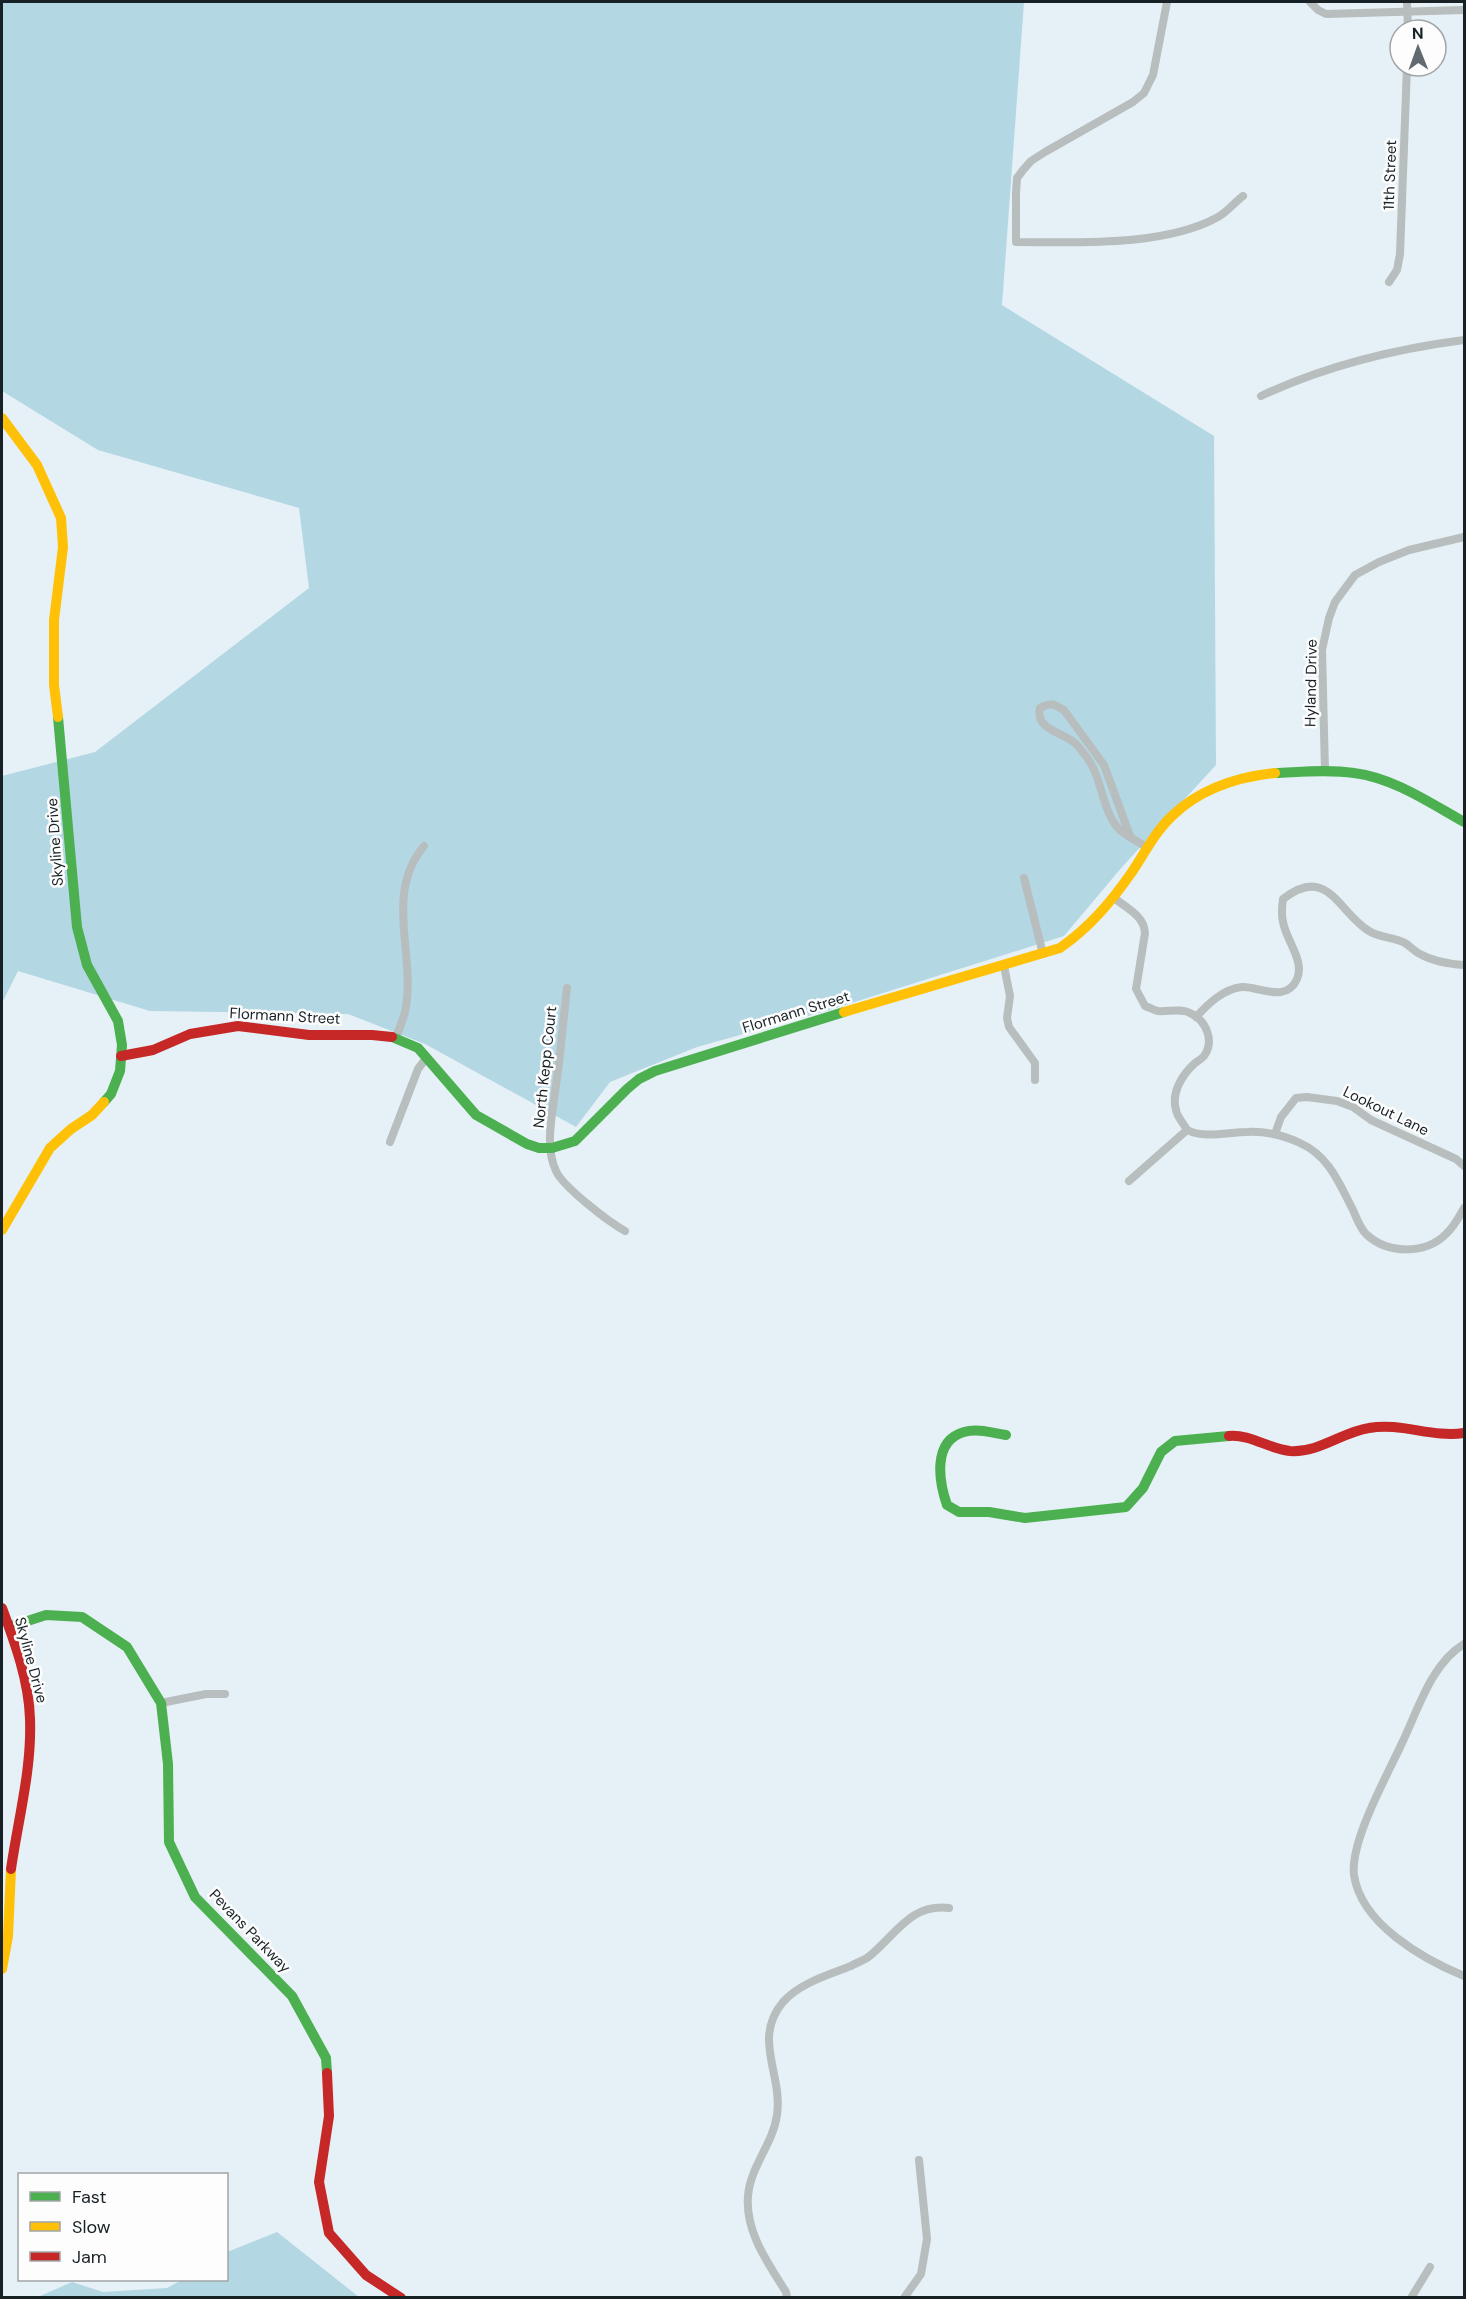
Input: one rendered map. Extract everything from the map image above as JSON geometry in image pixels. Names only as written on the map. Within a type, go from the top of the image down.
[{"type":"street","points":[[1167,2],[1153,75],[1144,93],[1134,102],[1031,161],[1017,178],[1016,242],[1126,240],[1186,229],[1218,217],[1243,196]]},
{"type":"street","points":[[1310,2],[1326,14],[1351,14],[1407,6],[1464,10]]},
{"type":"street","name":"11th Street","points":[[1389,282],[1397,270],[1400,254],[1407,78]]},
{"type":"street","points":[[1261,396],[1300,378],[1364,359],[1464,340]]},
{"type":"street","name":"Skyline Drive","points":[[2,418],[37,465],[61,518],[63,547],[54,620],[54,685],[77,927],[87,964],[118,1021],[121,1056],[120,1071],[111,1094],[92,1114],[50,1148],[2,1230]]},
{"type":"street","name":"Hyland Drive","points":[[1325,771],[1322,650],[1335,602],[1355,575],[1378,562],[1409,550],[1464,537]]},
{"type":"street","points":[[1130,836],[1104,765],[1064,710],[1055,704],[1046,704],[1040,708],[1038,714],[1040,721],[1046,727],[1076,744],[1088,758],[1113,820],[1119,829],[1148,848]]},
{"type":"street","name":"Flormann Street","points":[[121,1056],[153,1050],[190,1034],[238,1026],[309,1035],[372,1035],[396,1038],[418,1048],[476,1115],[527,1144],[539,1148],[552,1148],[575,1141],[627,1089],[639,1079],[655,1071],[900,994],[1004,966],[1060,948],[1081,935],[1114,898],[1170,818],[1208,790],[1225,783],[1253,774],[1325,771],[1367,775],[1387,781],[1464,822]]},
{"type":"street","points":[[396,1038],[405,1011],[406,956],[403,903],[407,872],[424,846]]},
{"type":"street","points":[[1024,878],[1043,954]]},
{"type":"street","points":[[1196,1017],[1208,1003],[1230,990],[1243,987],[1277,993],[1293,985],[1298,978],[1299,968],[1283,922],[1283,898],[1294,890],[1306,887],[1323,888],[1334,895],[1368,931],[1390,940],[1403,942],[1418,954],[1445,964],[1464,966]]},
{"type":"street","points":[[1114,898],[1139,917],[1144,925],[1145,933],[1136,989],[1145,1006],[1157,1011],[1189,1012],[1206,1029],[1210,1040],[1203,1058],[1180,1080],[1177,1090],[1176,1110],[1187,1130],[1203,1134],[1248,1132],[1275,1134],[1304,1144],[1326,1161],[1335,1173],[1365,1233],[1392,1247],[1417,1249],[1432,1244],[1445,1235],[1464,1208]]},
{"type":"street","points":[[1004,966],[1011,996],[1007,1018],[1009,1027],[1035,1063],[1035,1080]]},
{"type":"street","name":"North Kepp Court","points":[[567,988],[550,1119],[556,1172],[564,1182],[613,1224],[625,1230]]},
{"type":"street","points":[[390,1142],[418,1069],[427,1057]]},
{"type":"street","name":"Lookout Lane","points":[[1275,1134],[1281,1117],[1296,1098],[1330,1100],[1353,1107],[1371,1120],[1456,1159],[1464,1166]]},
{"type":"street","points":[[1129,1181],[1187,1130]]},
{"type":"street","points":[[1006,1435],[967,1431],[956,1436],[948,1444],[940,1460],[939,1478],[947,1505],[959,1512],[989,1512],[1025,1518],[1126,1507],[1143,1488],[1161,1452],[1175,1441],[1188,1438],[1240,1435],[1262,1444],[1290,1451],[1312,1449],[1366,1428],[1375,1427],[1396,1426],[1452,1435],[1464,1433]]},
{"type":"street","name":"Skyline Drive","points":[[2,1608],[28,1696],[30,1720],[25,1778],[11,1868],[6,1947],[2,1969]]},
{"type":"street","name":"Pevans Parkway","points":[[9,1627],[46,1615],[82,1617],[127,1647],[161,1703],[168,1764],[169,1842],[195,1897],[292,1996],[326,2058],[329,2116],[319,2182],[329,2234],[366,2275],[401,2298]]},
{"type":"street","points":[[1464,1644],[1439,1668],[1424,1696],[1361,1833],[1354,1874],[1358,1890],[1370,1912],[1391,1933],[1438,1965],[1464,1976]]},
{"type":"street","points":[[161,1703],[206,1694],[225,1694]]},
{"type":"street","points":[[787,2298],[786,2292],[760,2250],[752,2228],[748,2196],[756,2165],[771,2137],[777,2116],[778,2095],[768,2039],[770,2022],[784,2001],[800,1987],[866,1959],[906,1919],[940,1907],[949,1908]]},
{"type":"street","points":[[904,2298],[921,2274],[927,2239],[919,2160]]},
{"type":"street","points":[[1411,2298],[1430,2267]]},
{"type":"shaded area","points":[[2,2],[1024,2],[1002,305],[1214,436],[1216,765],[1122,867],[1064,936],[826,1011],[697,1047],[610,1082],[576,1127],[425,1044],[348,1014],[150,1011],[18,971],[2,1003],[2,776],[95,752],[309,588],[299,508],[98,450],[2,391]]},
{"type":"shaded area","points":[[277,2232],[359,2297],[38,2297],[72,2282],[103,2292],[167,2288],[180,2281],[228,2281],[228,2252]]},
{"type":"traffic: fast","points":[[58,717],[77,927],[87,965],[118,1021],[122,1045],[120,1071],[111,1094],[104,1102]]},
{"type":"traffic: fast","points":[[1275,773],[1334,771],[1369,776],[1411,792],[1464,822]]},
{"type":"traffic: fast","points":[[392,1037],[418,1048],[476,1115],[527,1144],[539,1148],[552,1148],[575,1141],[627,1089],[639,1079],[655,1071],[844,1012]]},
{"type":"traffic: fast","points":[[1006,1435],[974,1430],[954,1437],[947,1444],[940,1463],[940,1474],[947,1505],[959,1512],[989,1512],[1025,1518],[1126,1507],[1143,1488],[1161,1452],[1175,1441],[1229,1436]]},
{"type":"traffic: fast","points":[[9,1627],[46,1615],[82,1617],[127,1647],[161,1703],[168,1764],[169,1842],[195,1897],[292,1996],[326,2058],[327,2073]]},
{"type":"traffic: slow","points":[[2,418],[37,465],[61,518],[63,547],[54,620],[54,685],[58,717]]},
{"type":"traffic: slow","points":[[844,1012],[1060,948],[1090,923],[1108,904],[1160,829],[1183,807],[1195,798],[1233,781],[1275,773]]},
{"type":"traffic: slow","points":[[2,1230],[50,1148],[71,1129],[92,1115],[104,1102]]},
{"type":"traffic: slow","points":[[2,1969],[8,1936],[11,1869]]},
{"type":"traffic: jam","points":[[121,1056],[153,1050],[190,1034],[238,1026],[309,1035],[392,1037]]},
{"type":"traffic: jam","points":[[1229,1436],[1244,1437],[1275,1448],[1301,1451],[1369,1428],[1393,1427],[1440,1433],[1464,1433]]},
{"type":"traffic: jam","points":[[2,1608],[24,1676],[30,1719],[27,1776],[11,1869]]},
{"type":"traffic: jam","points":[[327,2073],[329,2116],[319,2182],[329,2233],[366,2275],[401,2298]]}]
